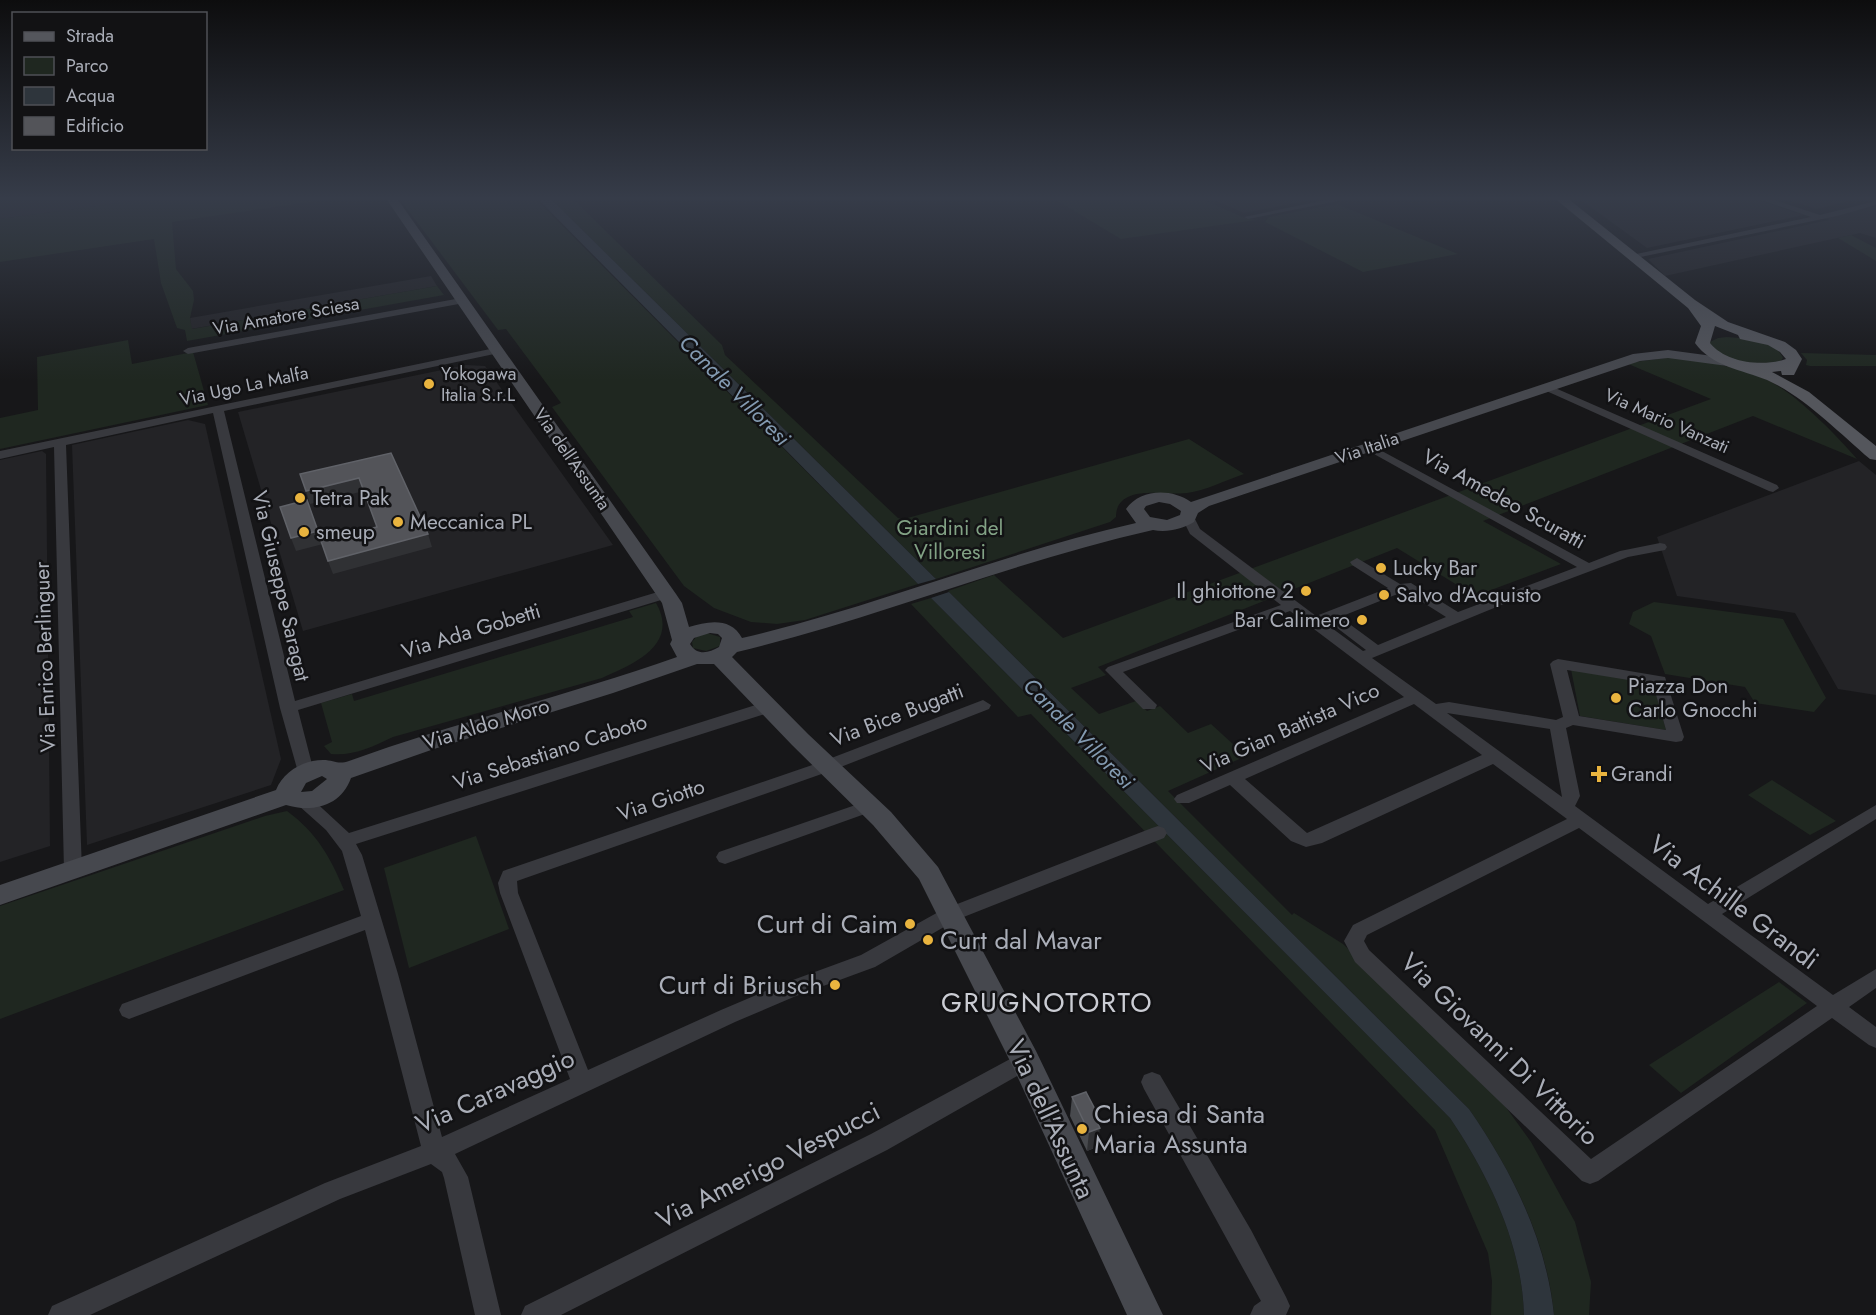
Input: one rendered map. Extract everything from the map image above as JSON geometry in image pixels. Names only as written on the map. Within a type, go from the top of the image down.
[{"type":"main road","points":[[1634,258],[1690,303],[1723,325],[1789,351],[1794,358],[1790,363],[1789,378],[1803,396]]},
{"type":"main road","points":[[1690,303],[1708,326],[1707,338]]},
{"type":"main road","points":[[1758,338],[1730,334],[1707,338],[1702,342],[1706,349],[1718,357],[1774,378],[1803,396],[1876,455]]},
{"type":"main road","points":[[1735,363],[1768,368],[1790,363]]},
{"type":"street","name":"Via dell'Assunta","points":[[431,258],[669,598],[722,641],[768,707],[870,806],[918,858],[929,874],[1025,1060],[1144,1315]]},
{"type":"street","name":"Via Amatore Sciesa","points":[[188,351],[461,302]]},
{"type":"street","name":"Via Italia","points":[[1177,516],[1331,454],[1632,354],[1673,348],[1707,338]]},
{"type":"street","name":"Via Ugo La Malfa","points":[[0,455],[495,351]]},
{"type":"street","name":"Via Italia","points":[[1177,516],[1203,502],[1632,359],[1651,356],[1687,356],[1735,363]]},
{"type":"street","name":"Via Italia","points":[[1515,394],[1546,387],[1572,374]]},
{"type":"street","name":"Via Mario Vanzati","points":[[1546,387],[1773,488]]},
{"type":"street","name":"Via Giuseppe Saragat","points":[[218,409],[288,708],[306,772]]},
{"type":"street","points":[[1331,454],[1369,447],[1393,434]]},
{"type":"street","name":"Via Enrico Berlinguer","points":[[60,442],[73,870]]},
{"type":"street","name":"Via Amedeo Scuratti","points":[[1369,447],[1588,568]]},
{"type":"street","points":[[1151,498],[1165,498],[1177,516],[1141,519],[1136,513],[1136,505],[1151,498]]},
{"type":"street","points":[[1078,541],[1136,513]]},
{"type":"street","points":[[685,647],[793,631],[1078,541],[1177,516]]},
{"type":"street","name":"Via Achille Grandi","points":[[1177,516],[1211,546],[1291,606],[1369,654],[1415,698],[1876,1039]]},
{"type":"street","points":[[1330,616],[1369,654],[1588,568],[1635,551],[1660,548]]},
{"type":"street","points":[[1358,562],[1399,589]]},
{"type":"street","points":[[1314,622],[1406,586],[1456,618]]},
{"type":"street","name":"Via dell'Assunta","points":[[669,598],[685,647]]},
{"type":"street","name":"Via Ada Gobetti","points":[[288,708],[669,598]]},
{"type":"street","points":[[1149,705],[1113,670],[1291,606]]},
{"type":"street","points":[[685,647],[693,630],[722,641]]},
{"type":"street","name":"Via Aldo Moro","points":[[0,895],[315,791],[394,752],[636,679],[685,647]]},
{"type":"street","points":[[1433,711],[1449,707],[1564,722],[1616,728],[1676,737],[1660,680],[1558,664],[1564,722],[1571,796],[1569,802],[1562,807]]},
{"type":"street","name":"Via Gian Battista Vico","points":[[1183,799],[1415,698]]},
{"type":"street","name":"Via Bice Bugatti","points":[[827,766],[983,705]]},
{"type":"street","name":"Via Sebastiano Caboto","points":[[346,841],[768,707]]},
{"type":"street","points":[[1233,778],[1297,836],[1306,840],[1316,838],[1495,756]]},
{"type":"street","name":"Via Giotto","points":[[582,1083],[509,893],[507,883],[510,876],[827,766]]},
{"type":"street","points":[[329,769],[315,791],[290,785],[306,772],[329,769]]},
{"type":"street","points":[[315,791],[326,819],[346,841],[358,872],[388,974],[434,1152],[450,1164],[456,1177],[488,1315]]},
{"type":"street","points":[[725,857],[870,806]]},
{"type":"street","points":[[1707,914],[1876,811]]},
{"type":"street","name":"Via Giovanni Di Vittorio","points":[[1581,820],[1360,930],[1354,941],[1362,956],[1590,1173],[1833,1007]]},
{"type":"street","name":"Via Caravaggio","points":[[61,1315],[333,1191],[434,1152],[789,990],[868,961],[949,915],[1158,833]]},
{"type":"street","points":[[129,1011],[371,920]]},
{"type":"street","points":[[1833,1007],[1876,977]]},
{"type":"street","name":"Via Amerigo Vespucci","points":[[534,1315],[879,1142],[1025,1060]]},
{"type":"street","points":[[1152,1082],[1242,1239],[1277,1306],[1263,1315]]},
{"type":"shaded area","points":[[1651,258],[1745,258],[1665,276],[1648,259]]},
{"type":"shaded area","points":[[431,276],[437,286],[191,329],[190,318]]},
{"type":"shaded area","points":[[466,365],[485,366],[613,545],[303,631],[238,412]]},
{"type":"shaded area","points":[[188,420],[205,424],[281,759],[271,785],[87,845],[72,445]]},
{"type":"shaded area","points":[[42,451],[46,454],[50,846],[0,862],[0,460]]},
{"type":"shaded area","points":[[1859,461],[1876,475],[1876,695],[1838,689],[1795,613],[1677,596],[1657,537]]},
{"type":"green space","points":[[0,258],[24,258],[0,262]]},
{"type":"green space","points":[[157,258],[175,258],[176,269],[193,291],[194,300],[190,318],[192,329],[437,286],[444,295],[187,341],[185,330],[177,328],[161,283]]},
{"type":"green space","points":[[444,258],[595,258],[918,584],[805,620],[777,624],[751,622],[714,608],[684,586],[552,407],[561,403],[506,329],[498,330]]},
{"type":"green space","name":"Giardini del Villoresi","points":[[611,258],[634,258],[722,345],[725,355],[898,518],[904,519],[1189,439],[1244,474],[1194,492],[1133,495],[1124,499],[1118,506],[1116,517],[1110,522],[936,579]]},
{"type":"green space","points":[[1336,258],[1435,258],[1363,272]]},
{"type":"green space","points":[[1727,337],[1750,339],[1767,344],[1774,347],[1783,358],[1780,362],[1741,362],[1724,356],[1708,343]]},
{"type":"green space","points":[[128,340],[132,364],[193,352],[208,405],[0,449],[0,418],[38,410],[37,357]]},
{"type":"green space","points":[[1801,353],[1876,355],[1876,366],[1810,366],[1806,365],[1807,360]]},
{"type":"green space","points":[[1674,357],[1732,367],[1777,385],[1814,415],[1857,459],[1753,416],[1483,521],[1561,564],[1475,596],[1397,548],[1098,667],[1106,675],[1071,688],[1099,714],[1136,701],[1147,711],[1160,706],[1188,733],[1211,724],[1246,756],[1168,791],[1292,915],[1294,913],[1343,944],[1489,1084],[1531,1142],[1575,1222],[1591,1282],[1589,1315],[1554,1315],[1544,1260],[1525,1207],[1499,1157],[1469,1109],[948,591],[994,575],[1063,638],[1711,399],[1626,363]]},
{"type":"green space","points":[[931,598],[1450,1118],[1478,1163],[1501,1212],[1517,1262],[1524,1315],[1491,1315],[1492,1281],[1488,1253],[1435,1130],[1031,714],[1018,717],[911,604]]},
{"type":"green space","points":[[1654,602],[1783,619],[1826,698],[1814,712],[1755,703],[1745,687],[1665,674],[1651,636],[1629,624],[1633,612]]},
{"type":"green space","points":[[656,603],[662,618],[662,630],[658,641],[639,659],[602,678],[393,737],[355,752],[331,754],[324,746],[332,742],[321,703],[352,694],[354,701],[633,617],[629,611]]},
{"type":"green space","points":[[707,633],[720,637],[720,646],[706,651],[693,648],[692,642],[697,636]]},
{"type":"green space","points":[[1571,669],[1653,682],[1666,730],[1580,716]]},
{"type":"green space","points":[[1772,780],[1836,821],[1810,835],[1748,795]]},
{"type":"green space","points":[[287,811],[307,828],[322,846],[344,890],[0,1019],[0,906],[265,816]]},
{"type":"green space","points":[[476,836],[509,929],[409,968],[384,868]]},
{"type":"green space","points":[[1779,982],[1807,1003],[1681,1093],[1649,1065]]},
{"type":"water","name":"Canale Villoresi","points":[[597,258],[611,258],[936,579],[918,584]]},
{"type":"water","name":"Canale Villoresi","points":[[949,592],[1469,1109],[1513,1181],[1525,1207],[1543,1259],[1554,1315],[1524,1315],[1517,1262],[1501,1212],[1478,1163],[1450,1118],[931,598]]},
{"type":"building","name":"Meccanica PL","points":[[391,453],[428,534],[328,561],[321,541],[377,527],[359,478],[306,491],[300,474]]},
{"type":"building","points":[[307,500],[318,531],[291,538],[280,507]]},
{"type":"building","points":[[1086,1092],[1098,1115],[1094,1116],[1100,1128],[1089,1132],[1072,1097]]},
{"type":"place","name":"Yokogawa Italia S.r.L","points":[[429,384]]},
{"type":"place","name":"Tetra Pak","points":[[300,498]]},
{"type":"place","name":"Meccanica PL","points":[[398,522]]},
{"type":"place","name":"smeup","points":[[304,532]]},
{"type":"place","name":"Lucky Bar","points":[[1381,568]]},
{"type":"place","name":"Il ghiottone 2","points":[[1306,591]]},
{"type":"place","name":"Salvo d'Acquisto","points":[[1384,595]]},
{"type":"place","name":"Bar Calimero","points":[[1362,620]]},
{"type":"place","name":"Piazza Don Carlo Gnocchi","points":[[1616,698]]},
{"type":"place","name":"Grandi","points":[[1599,774]]},
{"type":"place","name":"Curt di Caim","points":[[910,924]]},
{"type":"place","name":"Curt dal Mavar","points":[[928,940]]},
{"type":"place","name":"Curt di Briusch","points":[[835,985]]},
{"type":"place","name":"Chiesa di Santa Maria Assunta","points":[[1082,1129]]},
{"type":"district","name":"GRUGNOTORTO","points":[[1047,1002]]}]
